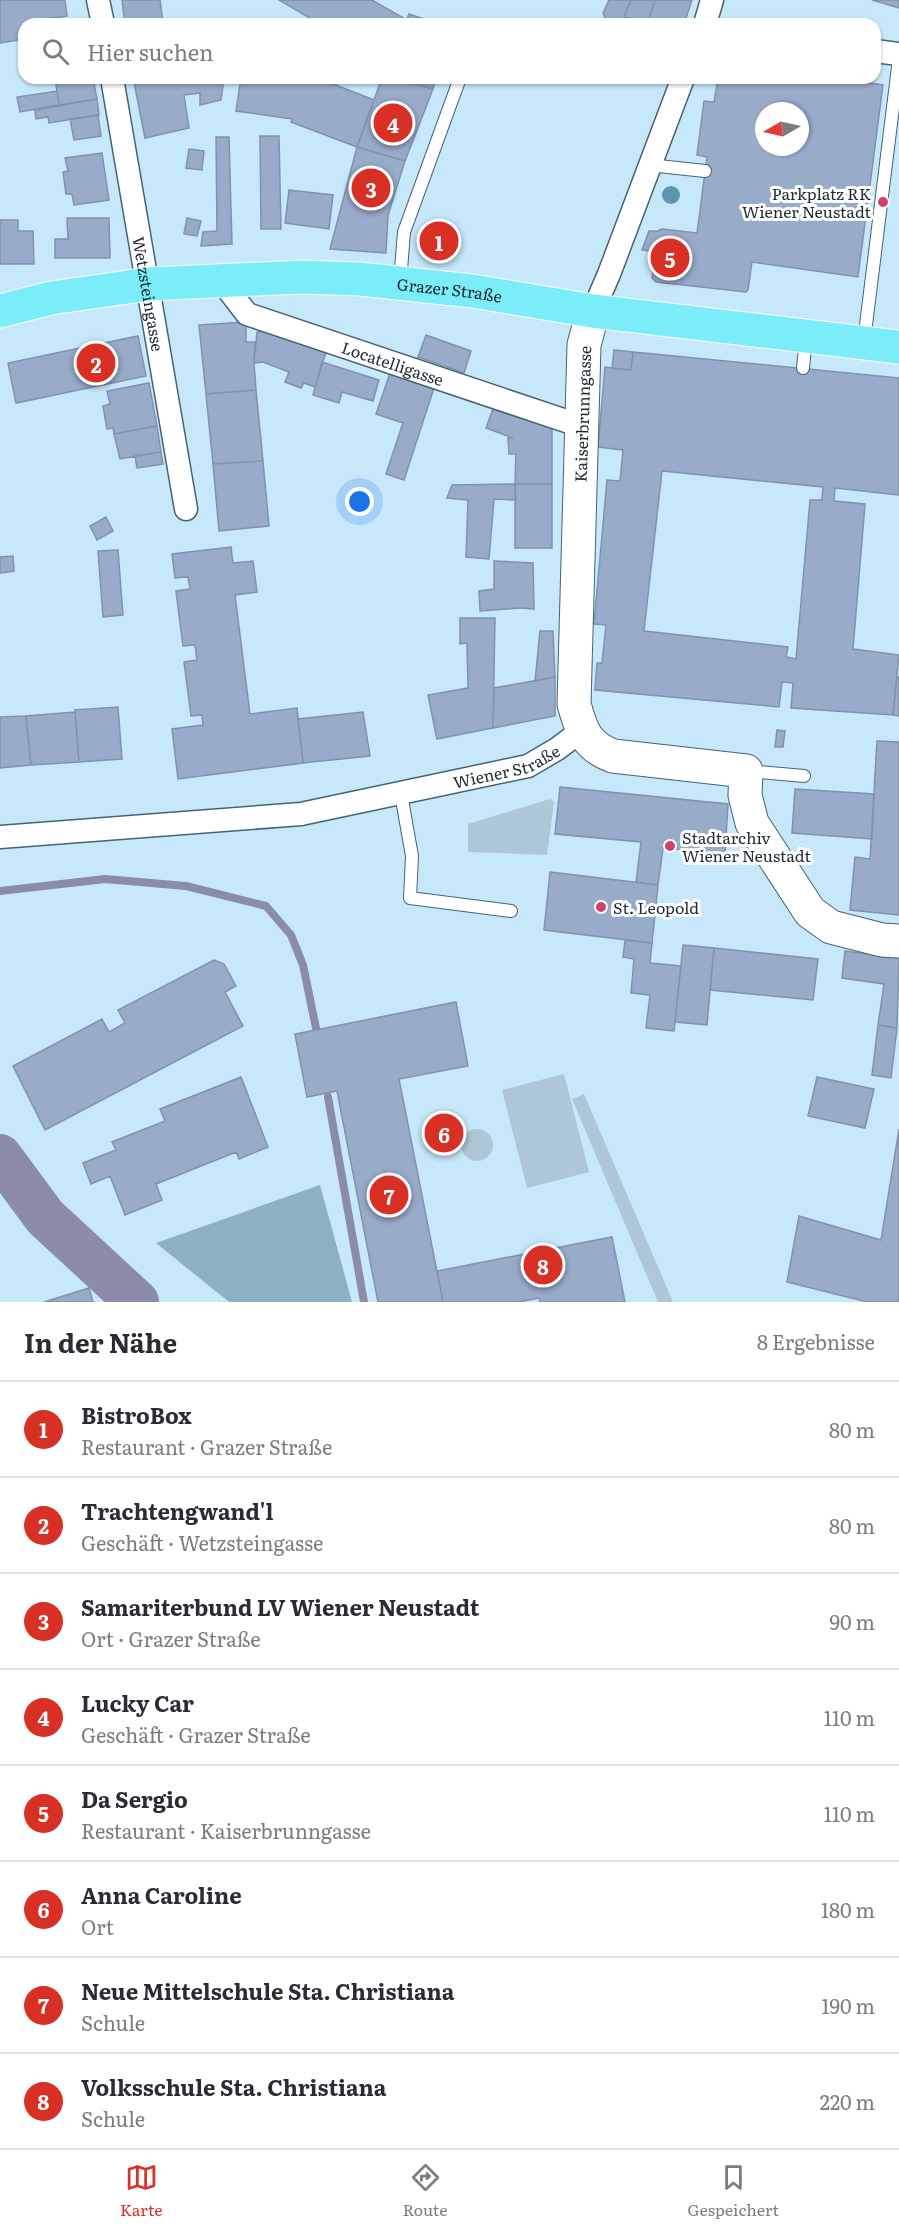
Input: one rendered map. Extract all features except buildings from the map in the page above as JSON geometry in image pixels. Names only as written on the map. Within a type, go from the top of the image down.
[{"type":"main road","name":"Grazer Straße","points":[[0,311],[51,298],[148,284],[302,277],[360,279],[472,291],[593,310],[899,347]]},
{"type":"street","points":[[98,0],[102,18]]},
{"type":"street","points":[[707,18],[712,0]]},
{"type":"street","points":[[881,52],[899,54]]},
{"type":"street","name":"Wetzsteingasse","points":[[113,84],[186,509]]},
{"type":"street","name":"Kaiserbrunngasse","points":[[581,732],[574,704],[584,345],[593,310],[682,84]]},
{"type":"street","name":"Locatelligasse","points":[[220,279],[247,314],[581,426]]},
{"type":"street","points":[[581,732],[601,752],[614,756],[746,771],[746,795],[752,823],[810,912],[831,927],[899,941]]},
{"type":"street","name":"Wiener Straße","points":[[0,837],[301,814],[528,766],[581,732]]},
{"type":"lane","points":[[864,342],[899,59]]},
{"type":"lane","points":[[400,283],[404,232],[458,84]]},
{"type":"lane","points":[[649,165],[705,171]]},
{"type":"lane","points":[[871,182],[884,184]]},
{"type":"lane","points":[[803,369],[807,335]]},
{"type":"lane","points":[[746,771],[804,776]]},
{"type":"lane","points":[[401,794],[412,856],[410,898],[511,911]]},
{"type":"shaded area","points":[[550,799],[554,802],[547,855],[468,852],[468,824]]},
{"type":"shaded area","points":[[564,1074],[589,1172],[527,1188],[502,1090]]},
{"type":"shaded area","points":[[584,1094],[673,1302],[658,1302],[572,1099]]},
{"type":"shaded area","points":[[477,1129],[488,1134],[493,1145],[488,1156],[477,1161],[466,1156],[461,1145],[466,1134]]},
{"type":"shaded area","points":[[320,1185],[352,1302],[229,1302],[156,1243]]},
{"type":"waterway","points":[[0,891],[105,879],[186,886],[266,906],[291,935],[303,965],[316,1028]]},
{"type":"waterway","points":[[328,1097],[364,1302]]},
{"type":"waterway","points":[[0,1156],[45,1217],[137,1302]]},
{"type":"place","name":"Lucky Car","points":[[393,123]]},
{"type":"place","name":"Samariterbund LV Wiener Neustadt","points":[[371,188]]},
{"type":"place","name":"Parkplatz RK Wiener Neustadt","points":[[883,202]]},
{"type":"place","name":"BistroBox","points":[[439,241]]},
{"type":"place","name":"Da Sergio","points":[[670,258]]},
{"type":"place","name":"Trachtengwand'l","points":[[96,363]]},
{"type":"place","name":"Stadtarchiv Wiener Neustadt","points":[[670,846]]},
{"type":"place","name":"St. Leopold","points":[[601,907]]},
{"type":"place","name":"Anna Caroline","points":[[444,1133]]},
{"type":"place","name":"Neue Mittelschule Sta. Christiana","points":[[389,1195]]},
{"type":"place","name":"Volksschule Sta. Christiana","points":[[543,1265]]}]
